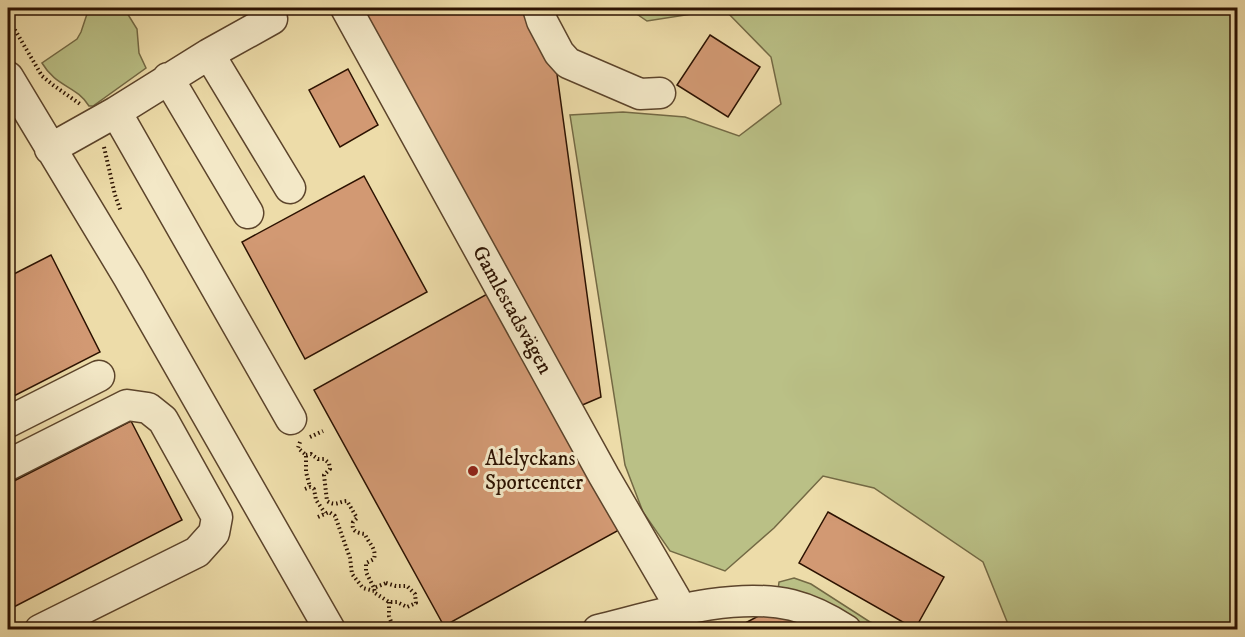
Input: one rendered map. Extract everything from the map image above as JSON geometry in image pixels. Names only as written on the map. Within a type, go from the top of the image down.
[{"type":"street","name":"Gamlestadsvägen","points":[[346,8],[604,476],[675,598],[679,611]]},
{"type":"street","points":[[538,8],[542,21],[559,53],[568,63],[640,93],[660,93]]},
{"type":"street","points":[[50,148],[116,112],[276,11]]},
{"type":"street","points":[[209,54],[290,188]]},
{"type":"street","points":[[8,77],[141,299],[330,630]]},
{"type":"street","points":[[168,78],[248,213]]},
{"type":"street","points":[[116,112],[291,419]]},
{"type":"street","points":[[8,422],[99,376]]},
{"type":"street","points":[[8,465],[127,405],[148,408],[163,420],[217,517],[214,533],[197,552],[40,630]]},
{"type":"street","points":[[598,630],[709,604],[753,602],[791,605],[823,615],[846,630]]},
{"type":"path","points":[[318,517],[325,513],[332,513],[336,519],[350,558],[354,577],[363,588],[374,589],[386,583],[407,586],[416,596],[416,603],[411,606],[389,602],[374,589],[366,567],[366,563],[374,559],[373,547],[366,540],[365,534],[356,533],[353,530],[353,522],[357,518],[347,501],[332,504],[327,501],[324,475],[330,469],[328,463],[311,454],[306,455],[298,448],[299,442],[322,431]]},
{"type":"path","points":[[306,455],[307,488],[316,492],[316,500],[325,513]]},
{"type":"path","points":[[389,602],[389,616],[394,630]]},
{"type":"green space","points":[[89,8],[124,8],[137,29],[139,53],[146,68],[93,106],[89,106],[79,94],[54,77],[42,63],[77,39]]},
{"type":"green space","points":[[628,8],[1237,8],[1237,629],[1010,629],[983,562],[874,488],[823,476],[774,528],[725,571],[670,551],[643,512],[625,465],[570,115],[623,112],[685,117],[739,136],[781,104],[771,57],[724,9],[647,21]]},
{"type":"green space","points":[[794,578],[811,584],[870,622],[889,629],[853,629],[778,590],[779,582]]},
{"type":"building","points":[[362,8],[526,8],[557,74],[601,397],[580,406]]},
{"type":"building","points":[[710,35],[760,67],[728,117],[677,85]]},
{"type":"building","points":[[348,69],[378,125],[340,147],[309,90]]},
{"type":"building","points":[[364,176],[427,292],[305,359],[242,242]]},
{"type":"building","points":[[51,255],[100,352],[8,399],[8,277]]},
{"type":"building","name":"Alelyckans Sportcenter","points":[[489,293],[619,530],[444,626],[314,390]]},
{"type":"building","points":[[131,421],[182,520],[8,610],[8,484]]},
{"type":"building","points":[[828,512],[944,577],[915,629],[799,563]]},
{"type":"building","points":[[768,611],[825,630],[732,630]]},
{"type":"place","name":"Alelyckans Sportcenter","points":[[473,471]]}]
